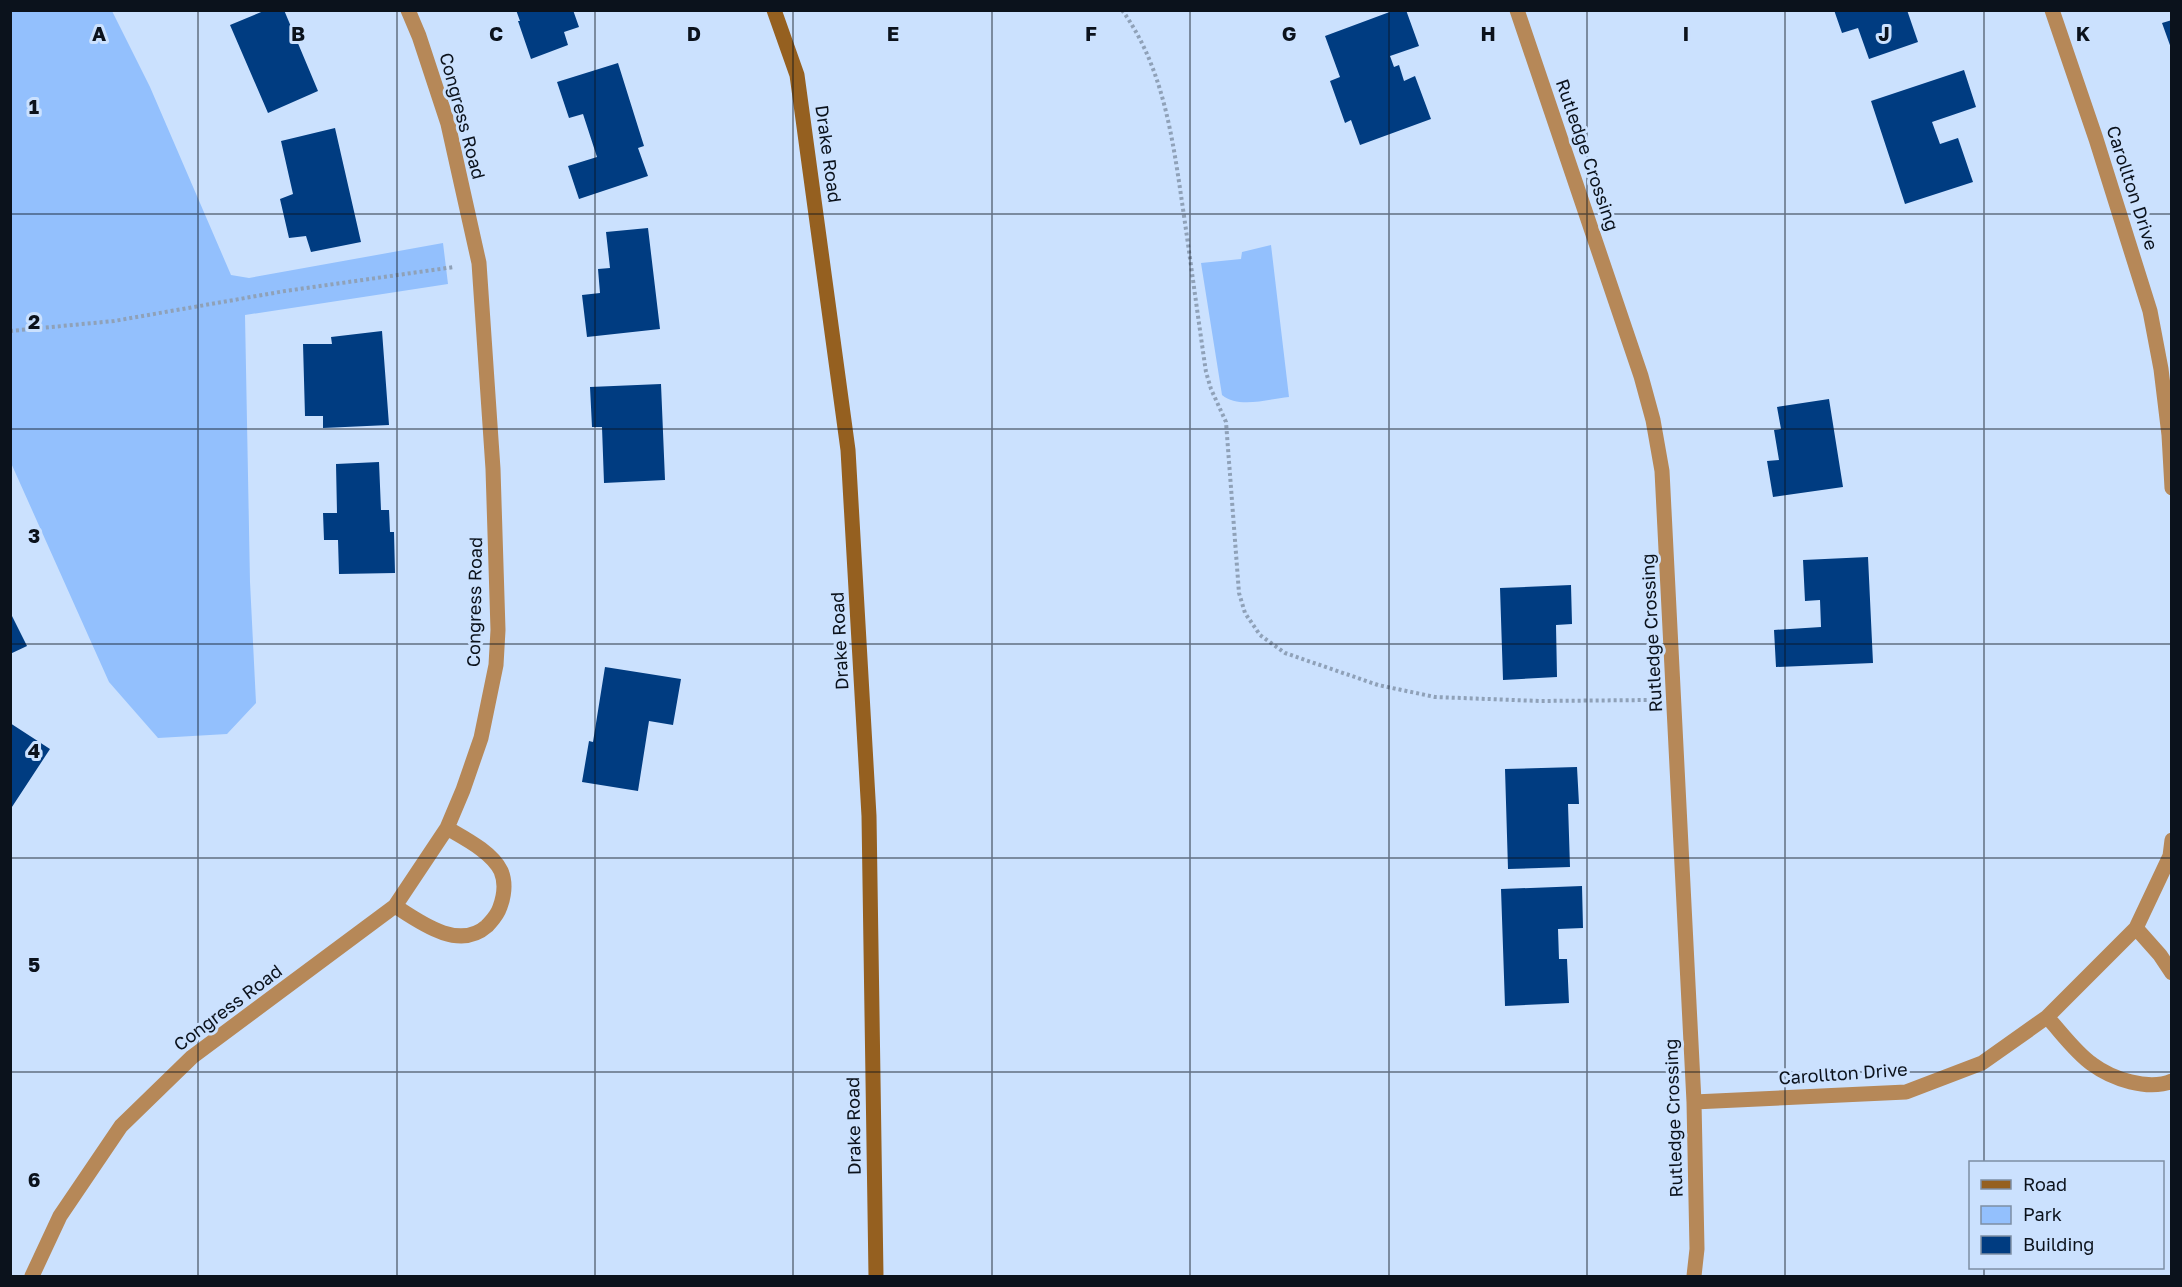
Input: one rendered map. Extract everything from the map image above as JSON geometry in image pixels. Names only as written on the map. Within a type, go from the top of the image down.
[{"type":"street","name":"Congress Road","points":[[32,1276],[60,1216],[121,1126],[192,1057],[395,906],[447,828],[481,738],[496,665],[498,630],[493,469],[478,263],[448,124],[408,10]]},
{"type":"street","name":"Drake Road","points":[[774,10],[797,75],[848,450],[869,816],[876,1276]]},
{"type":"street","name":"Rutledge Crossing","points":[[1517,10],[1634,354],[1653,420],[1662,471],[1694,1102],[1697,1249],[1694,1276]]},
{"type":"street","name":"Carollton Drive","points":[[2052,10],[2096,138],[2150,311],[2168,424],[2172,488]]},
{"type":"street","points":[[395,906],[428,927],[455,936],[478,934],[496,917],[504,894],[501,871],[482,849],[447,828]]},
{"type":"street","name":"Carollton Drive","points":[[1694,1102],[1906,1092],[1982,1063],[2047,1017],[2136,928],[2170,856],[2172,840]]},
{"type":"street","points":[[2136,928],[2160,955],[2172,973]]},
{"type":"street","points":[[2047,1017],[2092,1064],[2112,1075],[2133,1082],[2162,1085],[2172,1081]]},
{"type":"path","points":[[1122,10],[1148,56],[1162,94],[1174,148],[1206,372],[1226,422],[1239,593],[1245,613],[1260,635],[1285,652],[1329,669],[1378,685],[1436,697],[1540,701],[1675,698]]},
{"type":"path","points":[[10,331],[114,321],[285,291],[478,263]]},
{"type":"green space","points":[[10,11],[112,11],[150,87],[231,275],[249,278],[443,243],[448,284],[245,315],[250,582],[256,703],[227,734],[158,738],[109,682],[11,463]]},
{"type":"green space","points":[[1271,245],[1289,397],[1237,402],[1222,395],[1201,263],[1241,259],[1242,252]]},
{"type":"building","points":[[266,10],[284,10],[318,91],[268,113],[230,25]]},
{"type":"building","points":[[516,10],[573,10],[579,27],[564,32],[568,45],[531,59]]},
{"type":"building","points":[[1395,10],[1406,10],[1419,46],[1390,56],[1394,67],[1399,65],[1404,81],[1415,76],[1431,119],[1360,145],[1351,120],[1345,123],[1330,81],[1340,77],[1325,36]]},
{"type":"building","points":[[1834,10],[1907,10],[1918,42],[1869,59],[1858,28],[1842,33]]},
{"type":"building","points":[[2172,20],[2172,48],[2171,48],[2162,23]]},
{"type":"building","points":[[618,63],[644,146],[638,148],[648,176],[579,199],[568,166],[597,157],[583,114],[569,118],[557,82]]},
{"type":"building","points":[[1964,70],[1976,107],[1932,122],[1940,144],[1958,138],[1973,182],[1905,204],[1871,101]]},
{"type":"building","points":[[335,128],[361,242],[311,252],[306,236],[289,238],[280,199],[293,194],[281,141]]},
{"type":"building","points":[[648,228],[660,329],[587,337],[582,295],[600,293],[598,269],[610,268],[606,232]]},
{"type":"building","points":[[382,331],[389,425],[323,428],[323,416],[305,416],[303,344],[332,344],[331,337]]},
{"type":"building","points":[[661,384],[665,480],[604,483],[602,427],[592,427],[590,387]]},
{"type":"building","points":[[1829,399],[1843,487],[1773,497],[1767,461],[1779,460],[1774,430],[1781,429],[1777,407]]},
{"type":"building","points":[[379,462],[381,510],[389,510],[390,532],[394,532],[395,573],[339,574],[338,540],[324,540],[323,513],[337,513],[336,464]]},
{"type":"building","points":[[1868,557],[1873,663],[1776,667],[1774,630],[1821,627],[1820,600],[1805,601],[1803,560]]},
{"type":"building","points":[[1571,585],[1572,624],[1556,625],[1557,677],[1503,680],[1500,588]]},
{"type":"building","points":[[10,612],[27,646],[10,654]]},
{"type":"building","points":[[605,667],[681,679],[673,725],[649,721],[638,791],[582,782],[589,741],[593,742]]},
{"type":"building","points":[[10,723],[50,749],[10,810]]},
{"type":"building","points":[[1577,767],[1579,804],[1568,804],[1570,867],[1508,869],[1505,769]]},
{"type":"building","points":[[1582,886],[1583,928],[1558,929],[1559,959],[1567,959],[1569,1003],[1505,1006],[1501,889]]}]
